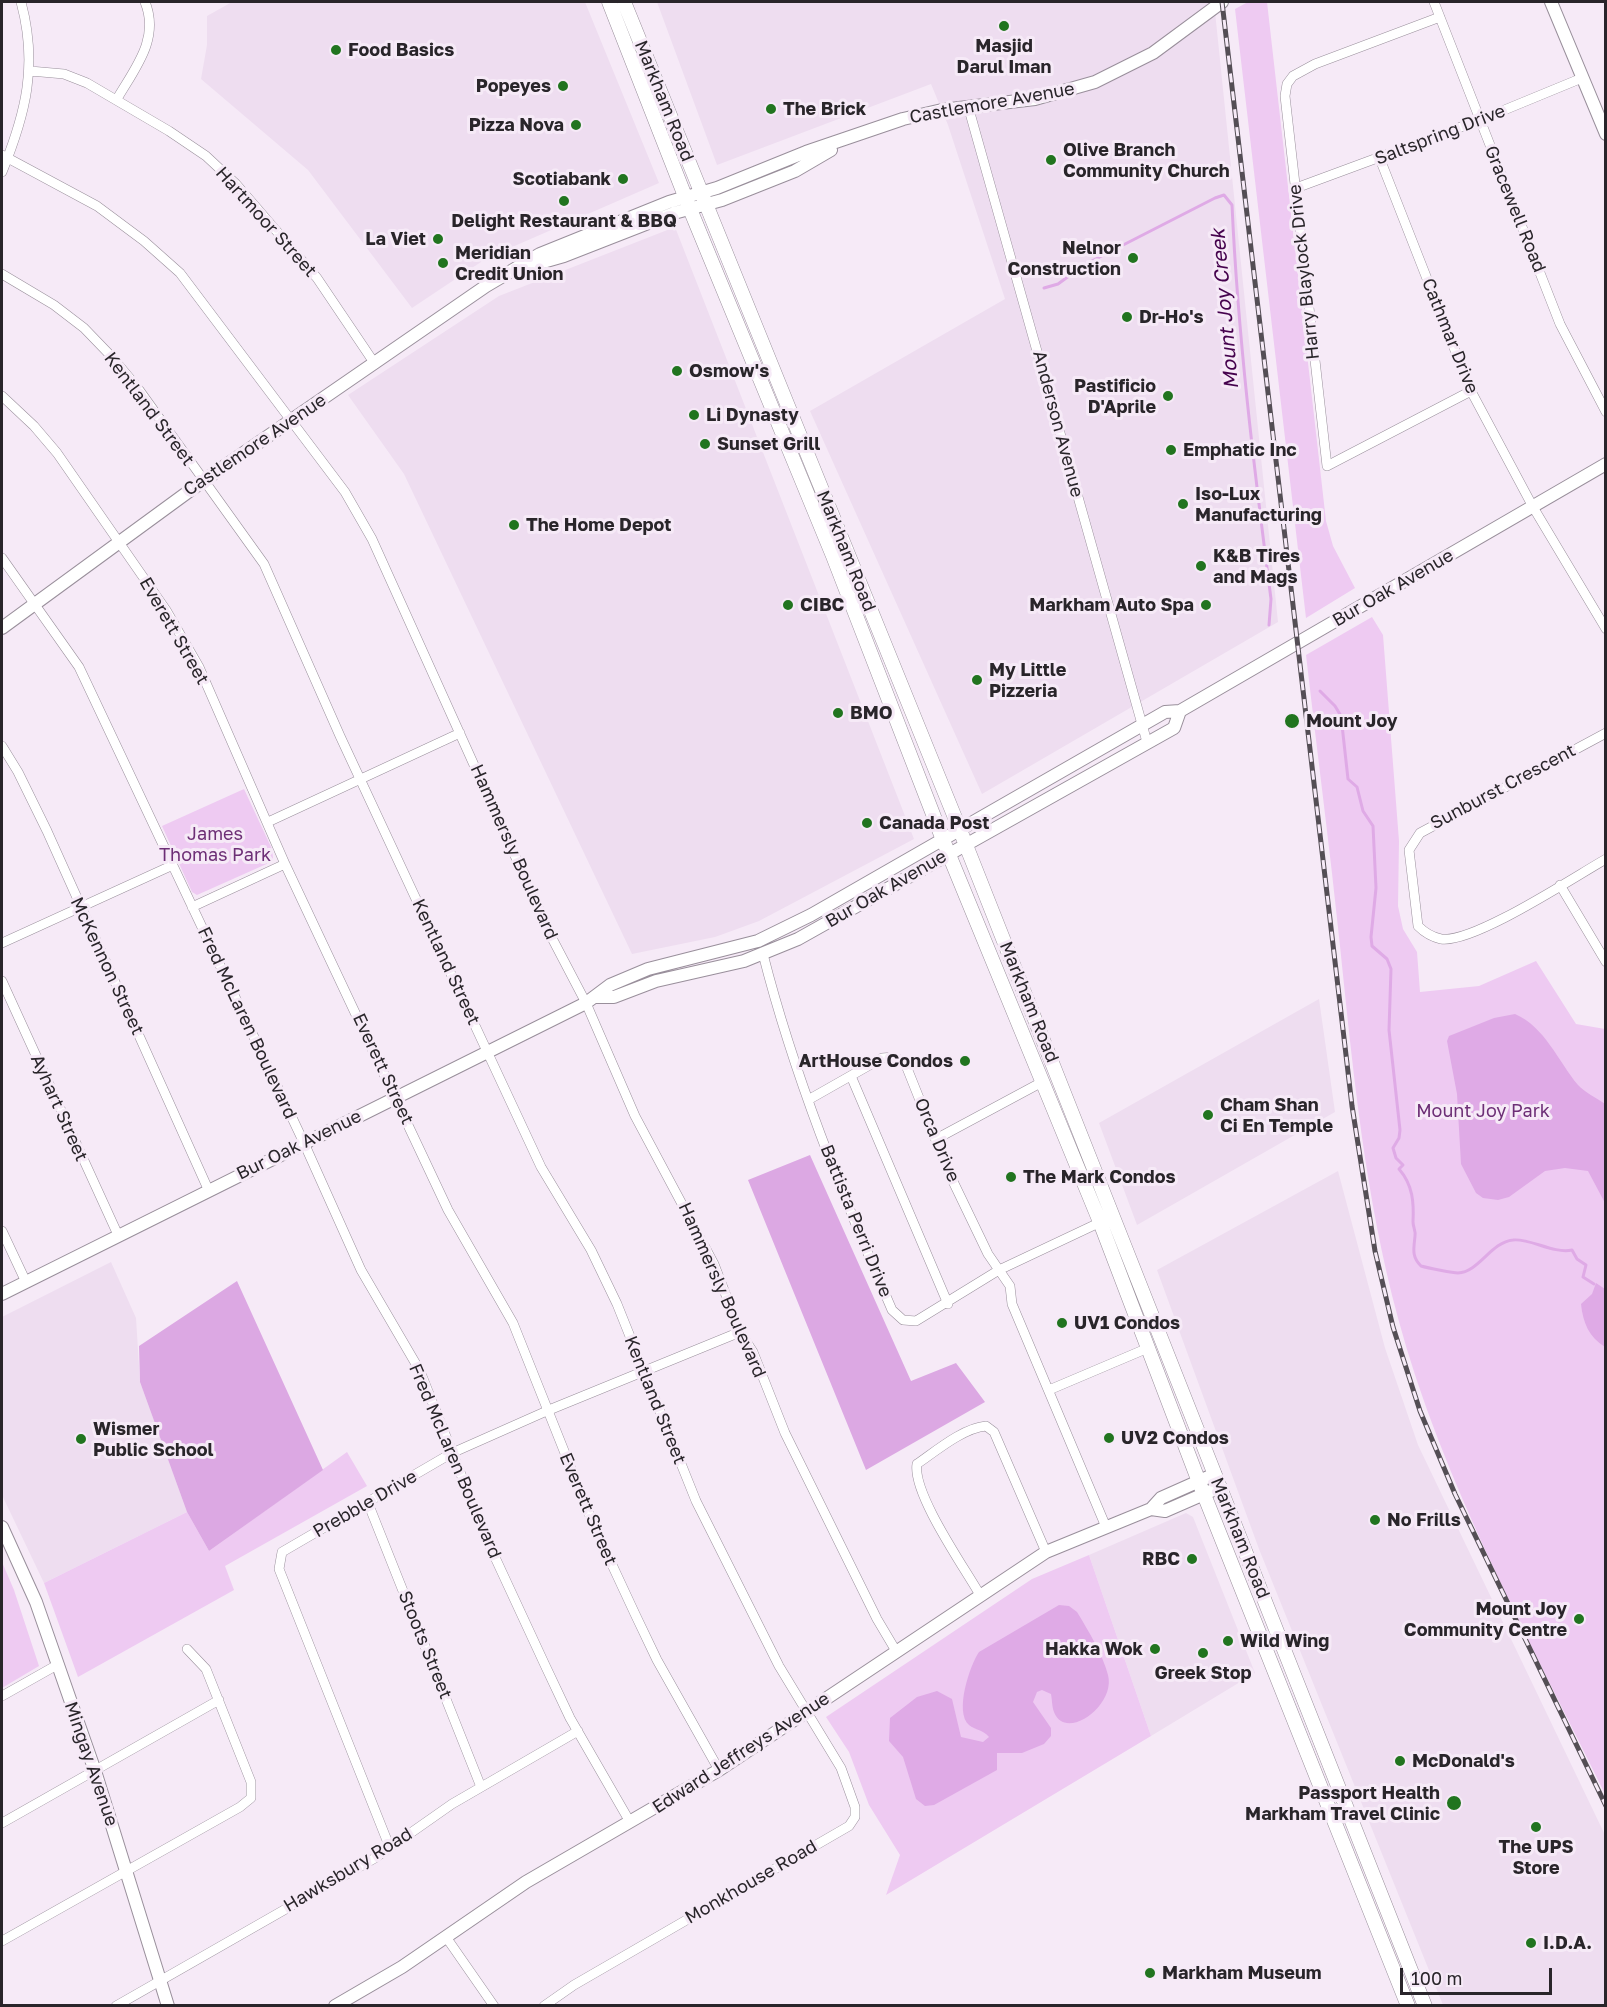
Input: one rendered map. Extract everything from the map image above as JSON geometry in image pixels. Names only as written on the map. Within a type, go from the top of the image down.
[{"type":"main road","name":"Markham Road","points":[[609,2],[687,203],[833,556],[943,840],[1044,1081],[1107,1220],[1217,1481],[1425,2006]]},
{"type":"main road","name":"Markham Road","points":[[624,2],[966,843],[1107,1220],[1148,1348],[1408,2006]]},
{"type":"street","points":[[2,172],[4,156],[26,103],[30,71],[28,32],[21,2]]},
{"type":"street","points":[[117,99],[150,39],[151,27],[145,2]]},
{"type":"street","name":"Castlemore Avenue","points":[[2,628],[119,540],[203,481],[486,286],[514,271],[564,256],[687,203],[903,119],[968,106],[1035,99],[1095,82],[1153,53],[1222,2]]},
{"type":"street","name":"Gracewell Road","points":[[1434,2],[1560,324],[1605,412]]},
{"type":"street","points":[[1551,2],[1605,134]]},
{"type":"street","name":"Harry Blaylock Drive","points":[[1440,17],[1315,64],[1293,76],[1287,84],[1285,96],[1327,466],[1471,391]]},
{"type":"street","name":"Hartmoor Street","points":[[30,71],[64,74],[117,99],[206,156],[237,184],[317,278],[375,364]]},
{"type":"street","name":"Saltspring Drive","points":[[1296,188],[1380,159],[1582,78]]},
{"type":"street","name":"Anderson Avenue","points":[[968,106],[1148,742]]},
{"type":"street","name":"Hammersly Boulevard","points":[[4,156],[98,206],[144,241],[180,273],[293,420],[357,510],[553,940],[592,1000],[635,1116],[714,1264],[740,1332],[753,1352],[785,1433],[877,1619],[896,1652]]},
{"type":"street","name":"Cathmar Drive","points":[[1380,159],[1471,391],[1533,507],[1605,629]]},
{"type":"street","name":"Kentland Street","points":[[2,274],[54,305],[84,328],[137,387],[264,564],[541,1167],[591,1250],[617,1304],[643,1374],[701,1511],[779,1666],[806,1712]]},
{"type":"street","name":"Everett Street","points":[[2,396],[34,426],[57,453],[166,610],[199,667],[285,864],[448,1210],[513,1323],[594,1526],[639,1623],[657,1660],[719,1770]]},
{"type":"street","name":"Bur Oak Avenue","points":[[2,1294],[208,1189],[592,1000],[610,985],[648,969],[758,941],[943,840],[1164,712],[1180,711],[1605,464]]},
{"type":"street","name":"Fred McLaren Boulevard","points":[[2,558],[79,667],[304,1143],[361,1270],[420,1371],[487,1540],[578,1731],[630,1822]]},
{"type":"street","name":"Bur Oak Avenue","points":[[592,1000],[614,997],[656,981],[744,961],[798,939],[1174,728],[1180,711]]},
{"type":"street","points":[[268,822],[460,733]]},
{"type":"street","name":"Sunburst Crescent","points":[[1605,733],[1420,833],[1409,850],[1418,926],[1425,933],[1443,939],[1462,935],[1510,916],[1605,859]]},
{"type":"street","name":"McKennon Street","points":[[2,746],[37,812],[208,1189]]},
{"type":"street","points":[[192,907],[285,864]]},
{"type":"street","points":[[2,943],[172,865]]},
{"type":"street","points":[[1560,885],[1605,962]]},
{"type":"street","name":"Battista Perri Drive","points":[[763,954],[808,1100],[838,1183],[892,1310],[903,1320],[916,1321],[948,1304],[999,1270],[1107,1220]]},
{"type":"street","name":"Ayhart Street","points":[[2,981],[118,1235]]},
{"type":"street","name":"Orca Drive","points":[[850,1076],[882,1058],[894,1057],[905,1063],[936,1139],[988,1254],[1010,1286],[1012,1304],[1106,1527]]},
{"type":"street","points":[[808,1100],[850,1076],[948,1304]]},
{"type":"street","points":[[936,1139],[1044,1081]]},
{"type":"street","points":[[2,1231],[26,1282]]},
{"type":"street","name":"Prebble Drive","points":[[390,1848],[279,1569],[280,1556],[286,1549],[452,1453],[549,1410],[643,1374],[685,1353],[740,1332]]},
{"type":"street","points":[[1048,1390],[1148,1348]]},
{"type":"street","points":[[980,1595],[933,1514],[918,1483],[917,1464],[929,1456],[976,1427],[986,1426],[994,1432],[1046,1552]]},
{"type":"street","name":"Edward Jeffreys Avenue","points":[[335,2006],[402,1967],[526,1882],[719,1770],[1046,1552],[1151,1509],[1161,1498],[1202,1488],[1217,1481]]},
{"type":"street","name":"Stoots Street","points":[[368,1503],[481,1787]]},
{"type":"street","name":"Mingay Avenue","points":[[2,1527],[27,1581],[95,1771],[168,2006]]},
{"type":"street","points":[[2,1941],[240,1807],[251,1798],[251,1782],[206,1669],[187,1649]]},
{"type":"street","points":[[2,1696],[57,1665]]},
{"type":"street","points":[[2,1823],[219,1700]]},
{"type":"street","name":"Monkhouse Road","points":[[544,2006],[574,1985],[849,1826],[855,1812],[845,1778],[806,1712]]},
{"type":"street","name":"Hawksbury Road","points":[[116,2006],[390,1848],[481,1787],[578,1731]]},
{"type":"street","points":[[446,1937],[494,2006]]},
{"type":"shaded area","points":[[232,2],[585,2],[659,183],[487,258],[412,308],[308,170],[201,79],[207,45],[207,16]]},
{"type":"shaded area","points":[[657,2],[1214,2],[1278,622],[982,794],[810,411],[1005,299],[948,125],[931,84],[717,165]]},
{"type":"shaded area","points":[[675,227],[914,839],[759,921],[715,937],[632,954],[404,474],[348,395],[499,296]]},
{"type":"shaded area","points":[[1319,999],[1335,1112],[1137,1225],[1099,1123]]},
{"type":"shaded area","points":[[1515,1014],[1535,1027],[1581,1088],[1605,1104],[1605,1203],[1588,1171],[1565,1168],[1545,1171],[1509,1197],[1498,1200],[1483,1198],[1476,1193],[1461,1164],[1457,1094],[1447,1041],[1449,1036],[1494,1018]]},
{"type":"shaded area","points":[[810,1155],[911,1381],[956,1363],[985,1402],[866,1470],[748,1180]]},
{"type":"shaded area","points":[[1338,1171],[1385,1348],[1418,1445],[1605,1835],[1605,2005],[1443,2005],[1259,1549],[1157,1270]]},
{"type":"shaded area","name":"Wismer Public School","points":[[111,1262],[136,1318],[140,1382],[187,1512],[44,1583],[2,1495],[2,1317]]},
{"type":"shaded area","points":[[237,1281],[323,1470],[209,1551],[187,1512],[140,1382],[139,1346]]},
{"type":"shaded area","points":[[1596,1283],[1605,1289],[1605,1347],[1591,1334],[1585,1323],[1581,1304],[1592,1294]]},
{"type":"shaded area","points":[[1186,1513],[1193,1517],[1255,1673],[1151,1736],[1089,1555]]},
{"type":"shaded area","points":[[1059,1605],[1069,1606],[1077,1612],[1099,1651],[1108,1675],[1108,1687],[1104,1698],[1088,1716],[1078,1722],[1068,1723],[1060,1720],[1054,1712],[1051,1694],[1042,1690],[1037,1692],[1033,1702],[1051,1728],[1051,1736],[1044,1744],[1022,1753],[997,1753],[997,1770],[934,1805],[925,1806],[916,1799],[903,1757],[889,1741],[890,1718],[917,1697],[937,1691],[952,1699],[961,1737],[983,1742],[989,1737],[969,1725],[963,1710],[965,1688],[975,1658],[979,1652]]},
{"type":"green space","points":[[1248,2],[1267,2],[1326,521],[1333,546],[1355,588],[1306,618],[1235,9]]},
{"type":"green space","name":"Mount Joy Park","points":[[1372,617],[1383,635],[1399,841],[1398,906],[1403,929],[1417,952],[1420,992],[1479,986],[1536,961],[1576,1024],[1605,1029],[1605,1794],[1490,1560],[1438,1440],[1416,1379],[1398,1318],[1377,1226],[1355,1086],[1306,655]]},
{"type":"green space","name":"James Thomas Park","points":[[244,789],[272,849],[273,858],[271,862],[197,895],[192,892],[162,826]]},
{"type":"green space","points":[[347,1452],[367,1486],[225,1566],[234,1590],[78,1677],[44,1583],[187,1512],[209,1551]]},
{"type":"green space","points":[[1089,1555],[1151,1736],[886,1895],[900,1855],[869,1805],[849,1752],[826,1717],[1032,1579]]},
{"type":"green space","points":[[2,1562],[14,1590],[39,1666],[2,1688]]},
{"type":"waterway","name":"Mount Joy Creek","points":[[1044,288],[1058,284],[1084,265],[1215,198],[1224,195],[1232,205],[1242,353],[1271,599],[1269,625]]},
{"type":"waterway","name":"Mount Joy Creek","points":[[1320,691],[1335,706],[1341,716],[1348,779],[1357,787],[1363,811],[1373,826],[1376,888],[1371,937],[1372,946],[1387,959],[1391,969],[1389,1030],[1400,1130],[1399,1138],[1393,1148],[1396,1158],[1403,1165],[1399,1169],[1412,1194],[1416,1259],[1421,1266],[1458,1273],[1472,1268],[1505,1242],[1520,1240],[1557,1250],[1572,1250],[1577,1259],[1586,1265],[1583,1277],[1594,1284]]},
{"type":"railway","points":[[1222,2],[1352,1106],[1375,1251],[1393,1327],[1420,1411],[1455,1494],[1606,1806]]},
{"type":"place","name":"Masjid Darul Iman","points":[[1004,26]]},
{"type":"place","name":"Food Basics","points":[[336,50]]},
{"type":"place","name":"Popeyes","points":[[563,86]]},
{"type":"place","name":"The Brick","points":[[771,109]]},
{"type":"place","name":"Pizza Nova","points":[[576,125]]},
{"type":"place","name":"Olive Branch Community Church","points":[[1051,160]]},
{"type":"place","name":"Scotiabank","points":[[623,179]]},
{"type":"place","name":"Delight Restaurant & BBQ","points":[[564,201]]},
{"type":"place","name":"La Viet","points":[[438,239]]},
{"type":"place","name":"Nelnor Construction","points":[[1133,258]]},
{"type":"place","name":"Meridian Credit Union","points":[[443,263]]},
{"type":"place","name":"Dr-Ho's","points":[[1127,317]]},
{"type":"place","name":"Osmow's","points":[[677,371]]},
{"type":"place","name":"Pastificio D'Aprile","points":[[1168,396]]},
{"type":"place","name":"Li Dynasty","points":[[694,415]]},
{"type":"place","name":"Sunset Grill","points":[[705,444]]},
{"type":"place","name":"Emphatic Inc","points":[[1171,450]]},
{"type":"place","name":"Iso-Lux Manufacturing","points":[[1183,504]]},
{"type":"place","name":"The Home Depot","points":[[514,525]]},
{"type":"place","name":"K&B Tires and Mags","points":[[1201,566]]},
{"type":"place","name":"CIBC","points":[[788,605]]},
{"type":"place","name":"Markham Auto Spa","points":[[1206,605]]},
{"type":"place","name":"My Little Pizzeria","points":[[977,680]]},
{"type":"place","name":"BMO","points":[[838,713]]},
{"type":"place","name":"Mount Joy","points":[[1292,721]]},
{"type":"place","name":"Canada Post","points":[[867,823]]},
{"type":"place","name":"ArtHouse Condos","points":[[965,1061]]},
{"type":"place","name":"Cham Shan Ci En Temple","points":[[1208,1115]]},
{"type":"place","name":"The Mark Condos","points":[[1011,1177]]},
{"type":"place","name":"UV1 Condos","points":[[1062,1323]]},
{"type":"place","name":"UV2 Condos","points":[[1109,1438]]},
{"type":"place","name":"Wismer Public School","points":[[81,1439]]},
{"type":"place","name":"No Frills","points":[[1375,1520]]},
{"type":"place","name":"RBC","points":[[1192,1559]]},
{"type":"place","name":"Mount Joy Community Centre","points":[[1579,1619]]},
{"type":"place","name":"Wild Wing","points":[[1228,1641]]},
{"type":"place","name":"Hakka Wok","points":[[1155,1649]]},
{"type":"place","name":"Greek Stop","points":[[1203,1653]]},
{"type":"place","name":"McDonald's","points":[[1400,1761]]},
{"type":"place","name":"Passport Health Markham Travel Clinic","points":[[1454,1803]]},
{"type":"place","name":"The UPS Store","points":[[1536,1827]]},
{"type":"place","name":"I.D.A.","points":[[1531,1943]]},
{"type":"place","name":"Markham Museum","points":[[1150,1973]]}]
